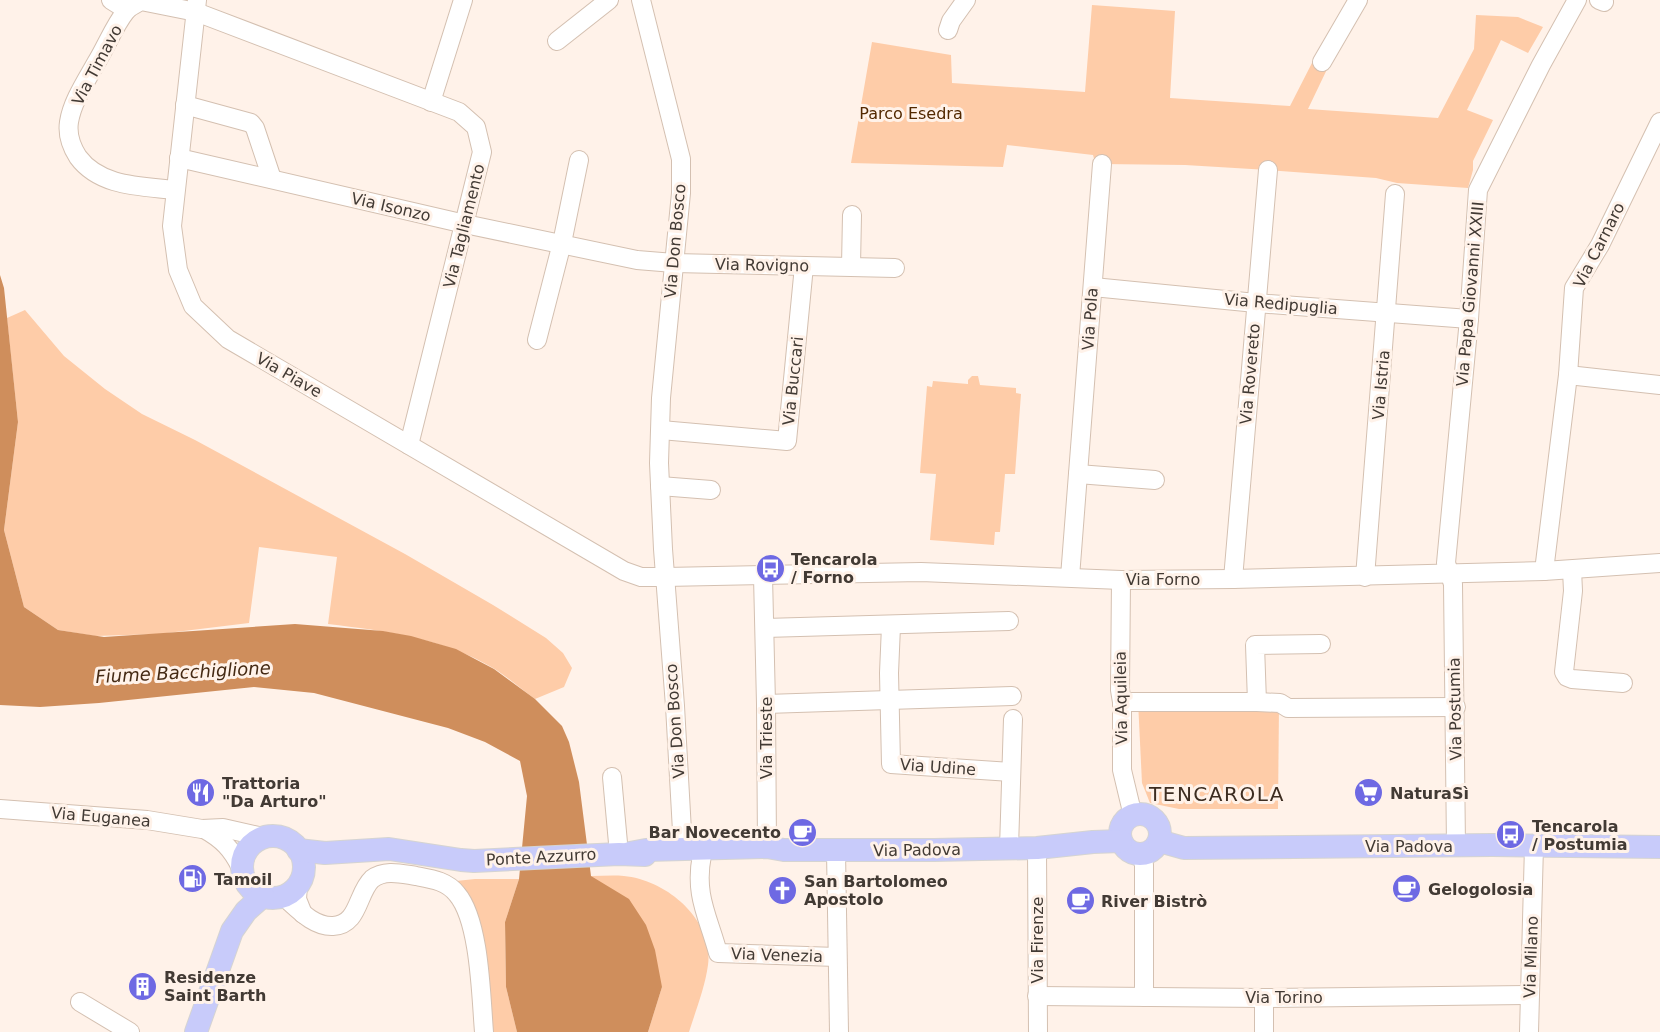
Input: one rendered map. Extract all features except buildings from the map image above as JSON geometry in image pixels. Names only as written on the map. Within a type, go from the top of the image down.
[{"type":"main road","points":[[1121,841],[1122,826],[1133,816],[1146,816],[1159,828],[1148,853]]},
{"type":"main road","points":[[232,931],[233,909],[243,858],[247,849],[263,837]]},
{"type":"main road","name":"Via Euganea","points":[[263,837],[286,839],[298,849],[325,853],[374,848],[474,861]]},
{"type":"main road","name":"Via Padova","points":[[619,854],[649,856],[692,852],[767,853],[775,848],[836,850],[1037,848],[1121,841],[1129,851],[1148,853],[1184,848],[1660,847]]},
{"type":"main road","points":[[196,1032],[232,931],[246,910],[286,889],[304,865],[298,849]]},
{"type":"main road","name":"Via Euganea","points":[[242,872],[250,889],[286,889],[348,852]]},
{"type":"main road","name":"Ponte Azzurro","points":[[474,861],[619,854]]},
{"type":"street","points":[[111,0],[127,10]]},
{"type":"street","points":[[431,102],[463,0]]},
{"type":"street","points":[[557,41],[609,0]]},
{"type":"street","points":[[630,0],[636,0]]},
{"type":"street","name":"Via Don Bosco","points":[[641,0],[681,159],[681,193],[661,398],[660,486],[675,706],[692,852]]},
{"type":"street","points":[[948,30],[951,21],[966,0]]},
{"type":"street","points":[[1322,62],[1358,0]]},
{"type":"street","name":"Via Papa Giovanni XXIII","points":[[1449,574],[1446,563],[1469,320],[1478,190],[1577,0]]},
{"type":"street","name":"Via Timavo","points":[[175,190],[121,183],[100,176],[83,163],[73,150],[69,137],[69,122],[74,108],[127,10],[141,1],[196,6]]},
{"type":"street","name":"Via Tagliamento","points":[[196,6],[459,112],[476,127],[482,152],[409,445]]},
{"type":"street","name":"Via Piave","points":[[196,6],[172,226],[178,270],[193,306],[228,339],[624,571],[641,576],[665,577]]},
{"type":"street","points":[[185,105],[251,123],[255,128],[272,179]]},
{"type":"street","name":"Via Carnaro","points":[[1544,571],[1568,375],[1574,288],[1600,244],[1660,122]]},
{"type":"street","name":"Via Isonzo","points":[[179,158],[465,224],[637,260],[674,263]]},
{"type":"street","points":[[537,340],[562,243],[579,160]]},
{"type":"street","name":"Via Pola","points":[[1070,577],[1101,164]]},
{"type":"street","name":"Via Rovereto","points":[[1233,579],[1268,170]]},
{"type":"street","name":"Via Istria","points":[[1365,577],[1395,194]]},
{"type":"street","points":[[851,266],[852,215]]},
{"type":"street","name":"Via Rovigno","points":[[674,263],[895,268]]},
{"type":"street","name":"Via Buccari","points":[[661,429],[787,441],[804,266]]},
{"type":"street","name":"Via Redipuglia","points":[[1093,287],[1469,320]]},
{"type":"street","points":[[1568,375],[1660,385]]},
{"type":"street","points":[[1078,474],[1155,480]]},
{"type":"street","points":[[660,486],[711,490]]},
{"type":"street","name":"Via Forno","points":[[665,577],[921,572],[1121,580],[1233,579],[1572,570],[1660,563]]},
{"type":"street","points":[[1572,570],[1573,591],[1564,672],[1572,679],[1623,683]]},
{"type":"street","name":"Via Postumia","points":[[1449,574],[1454,585],[1456,846]]},
{"type":"street","name":"Via Trieste","points":[[763,576],[766,704],[775,848]]},
{"type":"street","name":"Via Aquileia","points":[[1121,580],[1122,770],[1133,816]]},
{"type":"street","points":[[765,628],[1009,621]]},
{"type":"street","points":[[889,701],[891,626]]},
{"type":"street","points":[[1257,702],[1255,645],[1321,644]]},
{"type":"street","points":[[766,704],[1012,696]]},
{"type":"street","name":"Via Udine","points":[[889,701],[891,764],[1011,772]]},
{"type":"street","points":[[1122,702],[1257,702],[1280,703],[1288,708],[1456,707]]},
{"type":"street","points":[[1009,848],[1013,719]]},
{"type":"street","points":[[612,777],[619,854]]},
{"type":"street","name":"Via Euganea","points":[[0,809],[117,817],[202,829],[223,828],[263,837]]},
{"type":"street","name":"Via Euganea","points":[[202,829],[224,842],[242,872]]},
{"type":"street","name":"Via Milano","points":[[1530,1032],[1534,846]]},
{"type":"street","name":"Via Firenze","points":[[1037,848],[1038,1032]]},
{"type":"street","name":"Via Venezia","points":[[836,850],[839,1032]]},
{"type":"street","name":"Via Venezia","points":[[692,852],[698,871],[699,894],[718,953],[837,957]]},
{"type":"street","points":[[1144,997],[1148,853]]},
{"type":"street","points":[[286,889],[303,914],[325,926],[334,927],[350,918],[372,879],[387,873],[434,879],[446,884],[458,894],[471,922],[484,1032]]},
{"type":"street","name":"Via Torino","points":[[1037,996],[1264,998],[1530,995]]},
{"type":"street","points":[[1264,998],[1264,1032]]},
{"type":"street","points":[[80,1002],[130,1032]]},
{"type":"green space","name":"Parco Esedra","points":[[1092,5],[1175,11],[1170,98],[1290,106],[1313,61],[1330,63],[1308,109],[1438,118],[1474,49],[1476,15],[1518,17],[1543,27],[1528,53],[1501,40],[1467,110],[1493,120],[1473,161],[1468,188],[1268,170],[1185,165],[1102,164],[1095,162],[1093,155],[1007,145],[1003,167],[851,163],[872,42],[951,55],[952,83],[1085,92]]},
{"type":"green space","points":[[25,310],[64,356],[105,389],[142,414],[195,440],[405,554],[546,638],[563,653],[572,668],[564,687],[535,699],[493,668],[454,649],[413,637],[328,624],[337,557],[259,547],[249,623],[159,634],[95,636],[58,630],[24,607],[4,530],[18,422],[7,318]]},
{"type":"green space","points":[[972,376],[978,376],[980,385],[1016,388],[1016,393],[1021,394],[1015,474],[1005,474],[1000,532],[995,532],[994,545],[930,540],[936,474],[920,473],[927,386],[932,387],[933,381],[968,384]]},
{"type":"green space","points":[[1138,701],[1279,706],[1278,809],[1179,809],[1150,803],[1142,783]]},
{"type":"green space","points":[[591,876],[624,876],[656,885],[684,905],[695,918],[708,948],[708,965],[703,990],[689,1032],[648,1032],[662,987]]},
{"type":"green space","points":[[519,879],[505,922],[506,987],[517,1032],[487,1032],[456,881]]},
{"type":"water","name":"Fiume Bacchiglione","points":[[0,275],[4,288],[18,422],[4,530],[24,607],[58,630],[104,637],[295,624],[383,631],[411,636],[456,649],[494,669],[535,699],[562,726],[569,742],[579,782],[591,876],[629,899],[646,925],[655,950],[662,987],[648,1032],[517,1032],[506,987],[505,922],[519,879],[527,796],[520,761],[485,742],[448,728],[314,693],[254,687],[99,703],[40,707],[0,705]]},
{"type":"place","name":"Tencarola / Forno","points":[[770,568]]},
{"type":"place","name":"Trattoria \"Da Arturo\"","points":[[201,792]]},
{"type":"place","name":"NaturaSì","points":[[1369,793]]},
{"type":"place","name":"Bar Novecento","points":[[802,832]]},
{"type":"place","name":"Tencarola / Postumia","points":[[1511,835]]},
{"type":"place","name":"Tamoil","points":[[193,879]]},
{"type":"place","name":"Gelogolosia","points":[[1407,889]]},
{"type":"place","name":"San Bartolomeo Apostolo","points":[[783,890]]},
{"type":"place","name":"River Bistrò","points":[[1080,901]]},
{"type":"place","name":"Residenze Saint Barth","points":[[143,986]]},
{"type":"district","name":"TENCAROLA","points":[[1217,794]]}]
